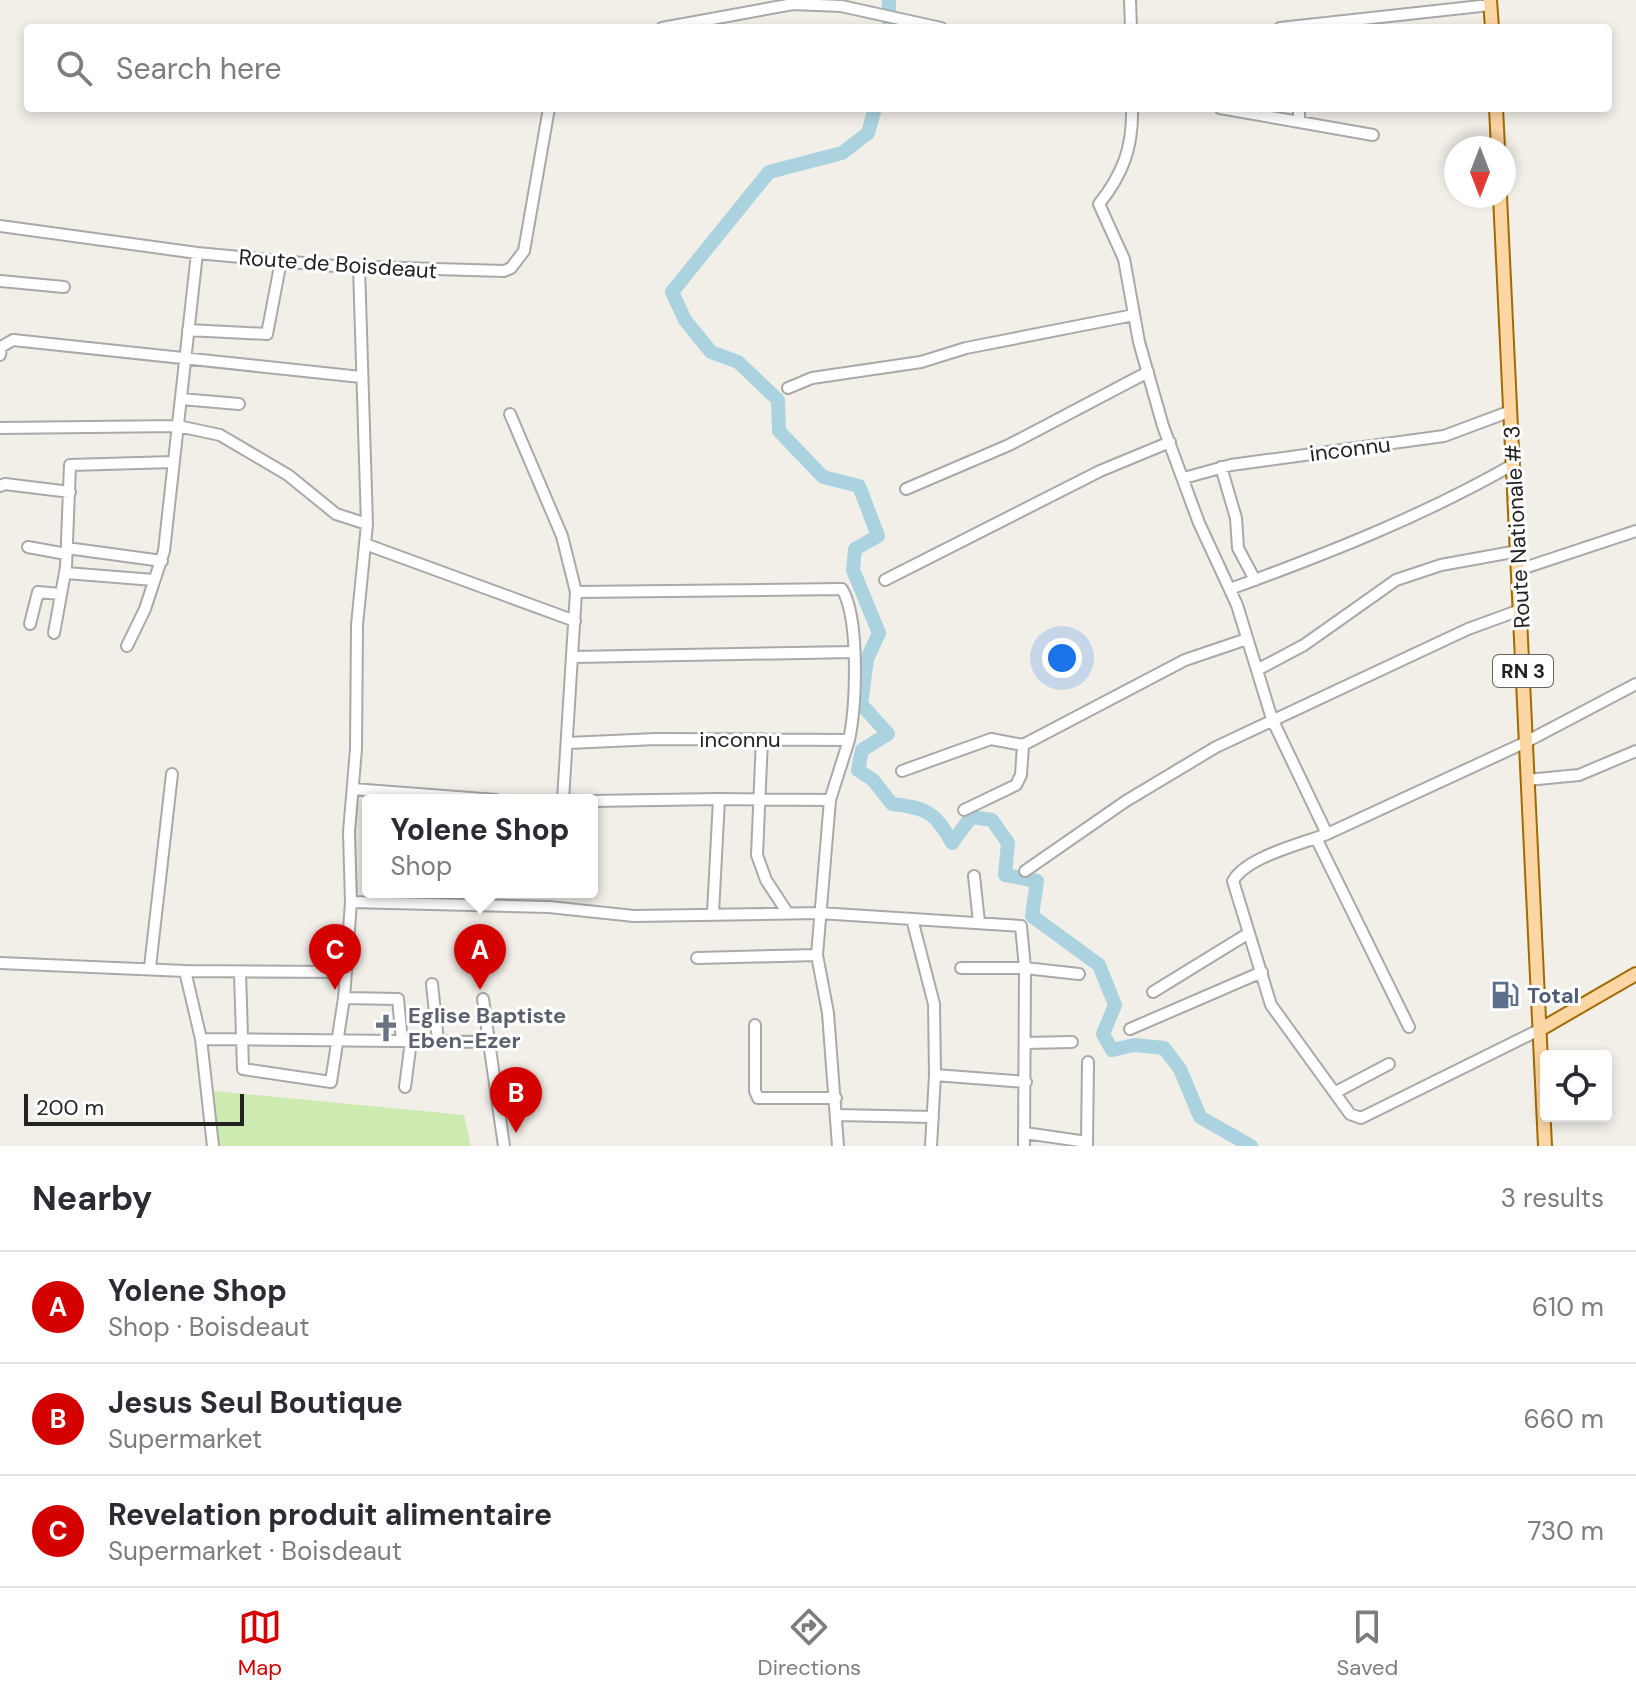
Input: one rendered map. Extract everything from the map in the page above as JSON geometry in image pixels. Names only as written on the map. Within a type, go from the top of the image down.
[{"type":"main road","points":[[1490,2],[1492,24]]},
{"type":"main road","points":[[1496,112],[1497,136]]},
{"type":"main road","name":"Route Nationale # 3","points":[[1501,208],[1545,1146]]},
{"type":"main road","points":[[1541,1029],[1636,974]]},
{"type":"street","points":[[1130,0],[1131,24]]},
{"type":"street","points":[[1320,24],[1490,2]]},
{"type":"street","points":[[684,24],[793,4],[841,3],[884,17],[921,24]]},
{"type":"street","name":"Route de Boisdeaut","points":[[0,226],[197,253],[281,261],[495,273],[511,268],[524,251],[548,112]]},
{"type":"street","points":[[1132,112],[1128,156],[1114,185],[1099,204],[1124,259],[1148,372],[1199,523],[1230,589],[1272,719],[1321,836],[1409,1027]]},
{"type":"street","points":[[1244,112],[1373,135]]},
{"type":"street","points":[[1299,112],[1299,121]]},
{"type":"street","points":[[127,646],[145,609],[162,561],[197,253]]},
{"type":"street","points":[[188,330],[267,334],[281,261]]},
{"type":"street","points":[[240,972],[243,1069],[331,1082],[344,998],[351,902],[349,832],[357,625],[367,524],[359,267]]},
{"type":"street","points":[[0,281],[64,287]]},
{"type":"street","points":[[788,388],[812,378],[921,362],[966,348],[1134,315]]},
{"type":"street","points":[[0,355],[1,347],[13,340],[361,377]]},
{"type":"street","points":[[906,489],[1009,445],[1148,372]]},
{"type":"street","points":[[181,399],[239,404]]},
{"type":"street","name":"inconnu","points":[[1184,478],[1221,467],[1426,440],[1511,411]]},
{"type":"street","points":[[510,414],[562,536],[576,592],[564,794]]},
{"type":"street","points":[[0,428],[178,426],[220,435],[288,475],[336,514],[367,524]]},
{"type":"street","points":[[885,580],[1100,471],[1170,442]]},
{"type":"street","points":[[54,633],[66,573],[70,465],[173,462]]},
{"type":"street","points":[[1230,589],[1365,540],[1461,494],[1514,464]]},
{"type":"street","points":[[1221,467],[1236,518],[1238,548],[1255,580]]},
{"type":"street","points":[[0,477],[70,490]]},
{"type":"street","points":[[0,486],[70,490]]},
{"type":"street","points":[[1518,570],[1636,531]]},
{"type":"street","points":[[365,544],[575,621]]},
{"type":"street","points":[[28,547],[162,561]]},
{"type":"street","points":[[1257,670],[1304,645],[1396,580],[1441,565],[1518,551]]},
{"type":"street","points":[[66,573],[154,580]]},
{"type":"street","points":[[576,592],[837,587],[847,597],[853,652],[849,740],[830,800],[825,897],[819,913],[817,955],[836,1098],[838,1146]]},
{"type":"street","points":[[30,624],[38,592],[60,594]]},
{"type":"street","points":[[1025,871],[1126,801],[1216,747],[1374,671],[1441,644],[1468,629],[1520,610]]},
{"type":"street","points":[[902,771],[991,739],[1023,745],[1185,660],[1247,639]]},
{"type":"street","points":[[573,657],[853,652]]},
{"type":"street","points":[[1541,1029],[1361,1118],[1350,1114],[1271,1005],[1233,881],[1238,872],[1524,743],[1636,684]]},
{"type":"street","points":[[762,739],[758,864],[787,912]]},
{"type":"street","name":"inconnu","points":[[568,743],[849,740]]},
{"type":"street","points":[[964,810],[1016,785],[1021,775],[1023,745]]},
{"type":"street","points":[[1527,780],[1579,775],[1636,751]]},
{"type":"street","points":[[150,967],[172,774]]},
{"type":"street","points":[[353,789],[418,794]]},
{"type":"street","points":[[713,913],[719,799]]},
{"type":"street","points":[[598,801],[830,800]]},
{"type":"street","points":[[974,876],[979,922]]},
{"type":"street","points":[[351,902],[549,907],[634,916],[819,913],[1021,926],[1025,968],[1024,1146]]},
{"type":"street","points":[[912,919],[934,1004],[935,1075],[931,1146]]},
{"type":"street","points":[[1153,992],[1249,933]]},
{"type":"street","points":[[697,958],[817,955]]},
{"type":"street","points":[[0,963],[150,967],[185,971],[346,972]]},
{"type":"street","points":[[961,968],[1025,968],[1079,974]]},
{"type":"street","points":[[185,971],[201,1039],[213,1146]]},
{"type":"street","points":[[1130,1029],[1262,972]]},
{"type":"street","points":[[432,984],[438,1041]]},
{"type":"street","points":[[344,998],[398,999],[406,1041],[405,1087]]},
{"type":"street","points":[[483,999],[504,1146]]},
{"type":"street","points":[[755,1025],[755,1091],[758,1098],[836,1098]]},
{"type":"street","points":[[201,1039],[489,1042]]},
{"type":"street","points":[[1026,1043],[1072,1042]]},
{"type":"street","points":[[1025,1133],[1087,1144],[1088,1062]]},
{"type":"street","points":[[1336,1092],[1389,1064]]},
{"type":"street","points":[[935,1075],[1026,1082]]},
{"type":"street","points":[[837,1115],[933,1117]]},
{"type":"green space","points":[[214,1091],[464,1115],[471,1146],[216,1146]]},
{"type":"waterway","points":[[889,0],[889,24]]},
{"type":"waterway","points":[[874,112],[868,133],[842,153],[769,172],[672,292],[685,320],[711,352],[738,362],[778,400],[779,431],[823,477],[859,486],[878,536],[855,549],[853,570],[879,633],[867,659],[861,704],[888,734],[862,750],[858,770],[873,780],[892,804],[929,813],[952,843],[971,817],[992,820],[1008,843],[1005,875],[1037,881],[1032,916],[1099,965],[1115,1005],[1103,1034],[1112,1050],[1134,1045],[1164,1048],[1180,1069],[1200,1117],[1251,1146]]},
{"type":"place","name":"Revelation produit alimentaire","points":[[335,990]]},
{"type":"place","name":"Yolene Shop","points":[[480,990]]},
{"type":"place","name":"Total","points":[[1505,995]]},
{"type":"place","name":"Eglise Baptiste Eben-Ezer","points":[[386,1028]]},
{"type":"place","name":"Jesus Seul Boutique","points":[[516,1133]]}]
